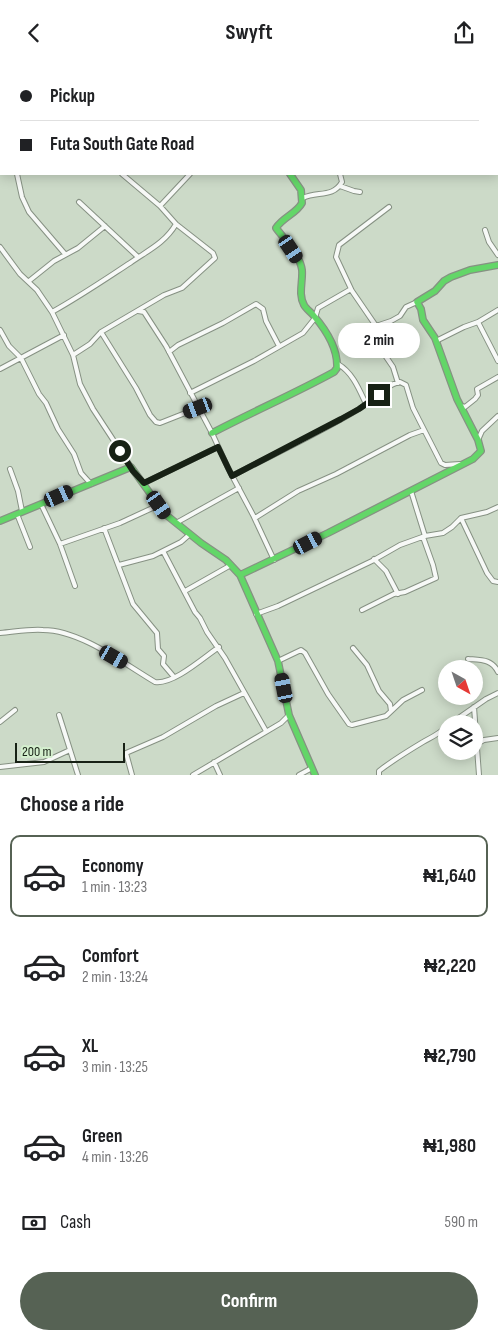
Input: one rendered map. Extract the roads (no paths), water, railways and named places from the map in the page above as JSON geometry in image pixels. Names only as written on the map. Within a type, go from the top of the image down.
[{"type":"street","points":[[17,175],[22,197],[29,212],[65,254]]},
{"type":"street","points":[[73,355],[90,344],[101,332],[164,295],[182,288],[215,258],[213,253],[176,224],[160,206],[125,175]]},
{"type":"street","points":[[160,206],[189,175]]},
{"type":"street","points":[[212,433],[266,405],[299,391],[334,372],[337,368],[338,364],[334,349],[315,318],[304,305],[300,262],[276,229],[280,222],[300,208],[303,198],[299,186],[291,175]]},
{"type":"street","points":[[303,198],[308,195],[331,192],[340,185],[342,180],[340,175]]},
{"type":"street","points":[[340,185],[360,192]]},
{"type":"street","points":[[79,201],[138,257]]},
{"type":"street","points":[[389,207],[337,247],[337,261],[351,289],[376,326],[380,335],[380,348],[393,367],[398,383]]},
{"type":"street","points":[[52,312],[80,296],[163,240],[176,224]]},
{"type":"street","points":[[29,281],[54,261],[78,248],[105,226]]},
{"type":"street","points":[[485,230],[489,242],[498,255]]},
{"type":"street","points":[[0,247],[20,274],[37,290],[52,312],[73,355],[80,384],[93,409],[164,514],[231,565],[240,575],[278,661],[289,715],[315,775]]},
{"type":"street","points":[[376,326],[400,316],[406,307],[435,291],[444,281],[451,277],[470,270],[498,265]]},
{"type":"street","points":[[190,393],[254,361],[307,330],[315,318],[318,308],[351,289]]},
{"type":"street","points":[[240,575],[412,491],[480,453],[478,440],[460,406],[436,341],[423,320],[421,309],[417,302]]},
{"type":"street","points":[[169,352],[178,345],[223,323],[256,303],[263,309],[266,321],[279,346]]},
{"type":"street","points":[[145,306],[144,312],[169,352],[212,433],[274,560]]},
{"type":"street","points":[[436,341],[478,322],[498,310]]},
{"type":"street","points":[[138,311],[144,312]]},
{"type":"street","points":[[478,322],[498,361]]},
{"type":"street","points":[[0,330],[9,346],[21,358],[58,429],[74,454],[82,473],[90,483]]},
{"type":"street","points":[[101,332],[156,422],[160,423],[198,408]]},
{"type":"street","points":[[0,369],[64,335]]},
{"type":"street","points":[[338,364],[345,368],[354,379],[366,404]]},
{"type":"street","points":[[460,406],[465,407],[473,401],[478,395],[477,389],[498,377]]},
{"type":"street","points":[[232,476],[308,437],[366,404],[393,384],[398,383],[405,383],[413,408],[441,463],[446,465],[465,463]]},
{"type":"street","points":[[478,440],[482,431],[498,416]]},
{"type":"street","points":[[255,518],[298,491],[336,474],[410,435],[424,430]]},
{"type":"street","points":[[144,483],[218,447]]},
{"type":"street","points":[[0,521],[131,467]]},
{"type":"street","points":[[10,469],[18,491],[20,513],[30,547]]},
{"type":"street","points":[[176,523],[239,488]]},
{"type":"street","points":[[362,611],[436,578],[412,491]]},
{"type":"street","points":[[41,504],[60,544],[76,586]]},
{"type":"street","points":[[60,544],[140,515],[159,505]]},
{"type":"street","points":[[256,614],[278,606],[400,545],[447,531],[461,518],[484,513],[498,507]]},
{"type":"street","points":[[461,518],[487,573],[493,581],[498,582]]},
{"type":"street","points":[[104,528],[133,604],[158,633],[158,649],[164,656],[163,664],[174,677]]},
{"type":"street","points":[[119,565],[147,558],[164,551],[190,535]]},
{"type":"street","points":[[164,551],[206,632],[219,647],[266,731]]},
{"type":"street","points":[[374,559],[386,571],[398,594]]},
{"type":"street","points":[[185,591],[231,565]]},
{"type":"street","points":[[0,633],[44,630],[70,634],[155,682],[160,683],[174,677],[219,647]]},
{"type":"street","points":[[354,648],[367,665],[379,691],[390,704],[391,711]]},
{"type":"street","points":[[278,661],[300,650],[305,653],[328,694],[349,724],[354,725],[386,716],[397,705],[422,690]]},
{"type":"street","points":[[468,659],[490,662],[496,667],[498,673]]},
{"type":"street","points":[[132,775],[126,753],[163,737],[216,706],[244,693]]},
{"type":"street","points":[[463,715],[498,693]]},
{"type":"street","points":[[390,704],[397,705]]},
{"type":"street","points":[[474,707],[475,715]]},
{"type":"street","points":[[0,722],[15,710]]},
{"type":"street","points":[[59,715],[78,775]]},
{"type":"street","points":[[193,775],[281,723],[289,715]]},
{"type":"street","points":[[379,775],[380,771],[411,749],[438,735]]},
{"type":"street","points":[[483,740],[498,738]]},
{"type":"street","points":[[0,767],[44,762],[70,750]]},
{"type":"street","points":[[478,760],[479,775]]},
{"type":"street","points":[[214,762],[220,775]]},
{"type":"street","points":[[300,775],[312,768]]}]
